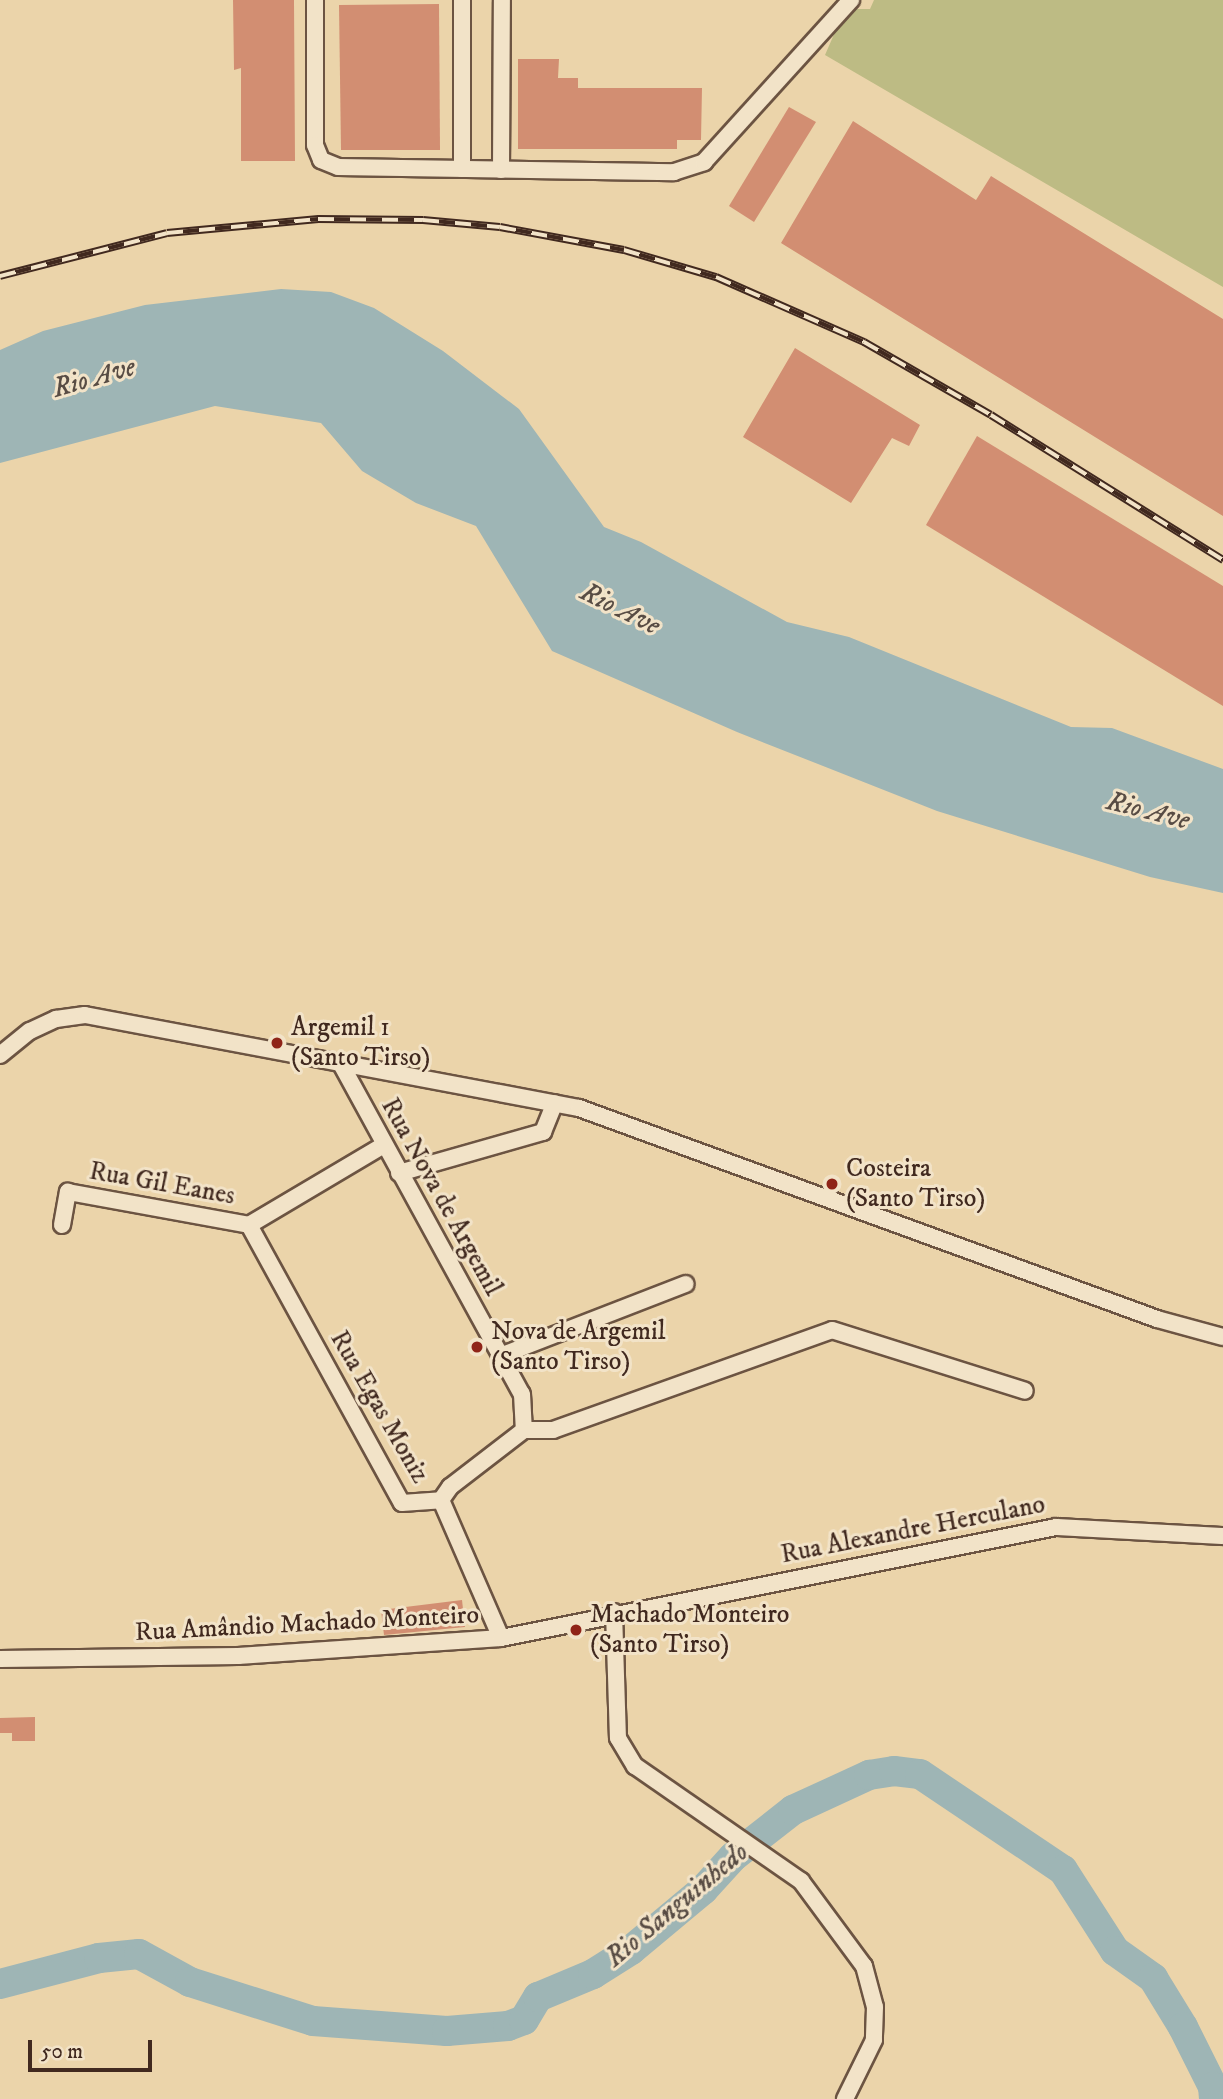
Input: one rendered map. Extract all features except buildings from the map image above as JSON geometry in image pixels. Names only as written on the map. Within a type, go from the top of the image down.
[{"type":"street","points":[[315,0],[315,145],[321,160],[338,167],[674,172],[704,162],[850,0]]},
{"type":"street","points":[[462,0],[462,169]]},
{"type":"street","points":[[501,170],[502,0]]},
{"type":"street","points":[[0,1055],[30,1031],[56,1020],[85,1015],[555,1103],[1157,1319],[1223,1337]]},
{"type":"street","name":"Rua Nova de Argemil","points":[[341,1064],[522,1394],[524,1430]]},
{"type":"street","points":[[399,1172],[543,1132],[555,1103]]},
{"type":"street","name":"Rua Gil Eanes","points":[[62,1225],[68,1192],[249,1225],[384,1145]]},
{"type":"street","name":"Rua Egas Moniz","points":[[249,1225],[402,1503],[441,1500],[450,1487],[524,1430]]},
{"type":"street","points":[[500,1356],[686,1284]]},
{"type":"street","points":[[524,1430],[553,1430],[832,1330],[1025,1391]]},
{"type":"street","points":[[441,1500],[501,1638]]},
{"type":"street","name":"Rua Alexandre Herculano","points":[[614,1612],[1056,1527],[1223,1536]]},
{"type":"street","points":[[614,1612],[618,1738],[635,1766],[801,1881],[864,1966],[875,2007],[874,2040],[845,2099]]},
{"type":"street","name":"Rua Amândio Machado Monteiro","points":[[0,1660],[238,1656],[501,1638],[614,1612]]},
{"type":"shaded area","points":[[874,0],[1223,0],[1223,287],[825,55],[845,9],[870,9]]},
{"type":"water","name":"Rio Ave","points":[[281,289],[331,292],[374,308],[443,351],[519,409],[604,527],[641,542],[787,622],[849,637],[1071,727],[1112,728],[1223,769],[1223,893],[1150,877],[937,811],[737,732],[552,651],[476,526],[416,503],[362,471],[321,423],[215,406],[0,463],[0,350],[43,331],[145,305]]},
{"type":"waterway","name":"Rio Sanguinhedo","points":[[0,1984],[99,1958],[139,1954],[190,1982],[313,2021],[447,2031],[508,2026],[524,2020],[538,1997],[593,1974],[631,1950],[703,1890],[733,1857],[793,1810],[869,1775],[894,1771],[920,1774],[1063,1870],[1115,1951],[1153,1978],[1183,2027],[1213,2087],[1214,2099]]},
{"type":"railway","points":[[0,276],[167,233],[318,219],[423,220],[500,227],[624,250],[716,277],[864,342],[991,415],[1223,560]]},
{"type":"place","name":"Argemil 1 (Santo Tirso)","points":[[277,1043]]},
{"type":"place","name":"Costeira (Santo Tirso)","points":[[832,1184]]},
{"type":"place","name":"Nova de Argemil (Santo Tirso)","points":[[477,1347]]},
{"type":"place","name":"Machado Monteiro (Santo Tirso)","points":[[576,1630]]}]
